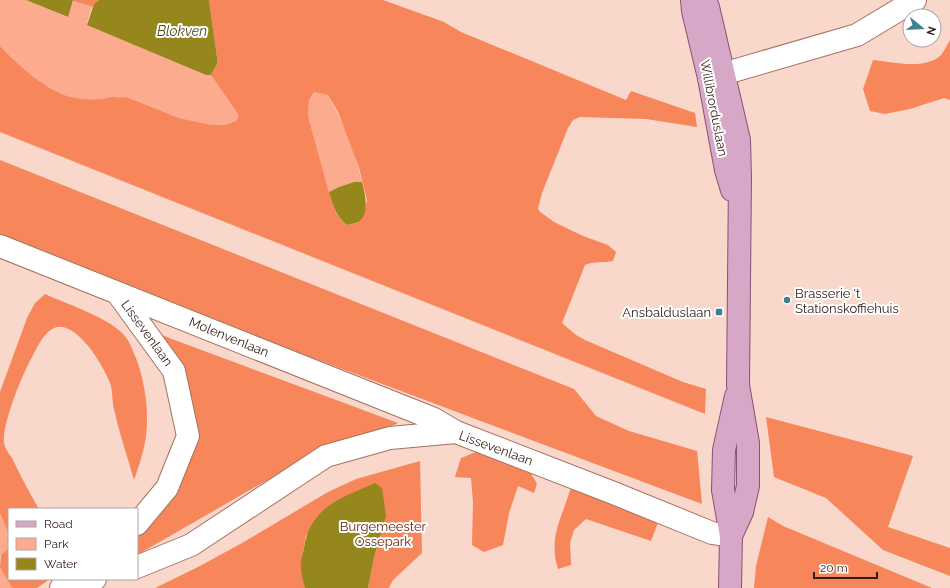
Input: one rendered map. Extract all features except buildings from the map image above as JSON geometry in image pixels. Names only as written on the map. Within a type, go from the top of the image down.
[{"type":"main road","name":"Willibrorduslaan","points":[[692,0],[693,11],[739,140],[738,385],[748,443],[748,486],[742,512],[731,536]]},
{"type":"main road","name":"Willibrorduslaan","points":[[705,0],[717,76]]},
{"type":"main road","points":[[730,588],[731,536]]},
{"type":"street","points":[[717,76],[857,35],[915,0]]},
{"type":"street","name":"Molenvenlaan","points":[[0,246],[434,419],[456,432]]},
{"type":"street","name":"Lissevenlaan","points":[[118,294],[174,371],[188,436],[167,488],[138,523]]},
{"type":"street","name":"Lissevenlaan","points":[[138,567],[191,545],[326,456],[390,438],[456,432],[712,533],[731,536]]},
{"type":"street","points":[[69,584],[90,580]]},
{"type":"green space","points":[[0,0],[26,0],[67,17],[73,1],[92,7],[87,23],[206,75],[211,75],[238,114],[238,119],[224,125],[212,125],[179,118],[128,97],[85,99],[76,98],[55,91],[25,70],[0,46]]},
{"type":"green space","points":[[73,0],[99,0],[93,7]]},
{"type":"green space","points":[[209,0],[383,0],[444,22],[461,32],[626,100],[631,91],[695,113],[697,127],[646,119],[580,117],[573,120],[568,128],[542,193],[538,208],[539,211],[554,222],[583,236],[608,245],[616,252],[613,261],[585,265],[562,323],[576,335],[585,340],[683,382],[706,389],[705,414],[0,132],[0,46],[35,78],[55,91],[66,95],[76,98],[91,99],[127,97],[179,118],[212,125],[224,125],[236,121],[238,114],[211,75],[217,64]],"holes":[[[314,92],[328,95],[338,112],[359,168],[367,200],[362,217],[357,223],[347,225],[336,213],[308,116],[309,100]]]},
{"type":"green space","points":[[950,40],[950,100],[944,98],[910,109],[885,114],[870,111],[863,89],[873,60],[908,64],[925,63],[940,56]]},
{"type":"green space","points":[[314,92],[328,95],[344,126],[362,182],[349,184],[329,192],[308,116],[309,100]]},
{"type":"green space","points":[[0,160],[574,389],[596,416],[629,431],[697,451],[702,504],[156,299],[0,237]]},
{"type":"green space","points":[[45,294],[107,322],[123,334],[136,358],[142,377],[147,406],[146,436],[143,453],[134,480],[114,410],[111,386],[103,368],[89,347],[71,330],[63,327],[50,330],[41,341],[27,366],[13,400],[4,434],[5,446],[38,508],[8,508],[8,533],[0,513],[0,392],[27,318],[35,303]]},
{"type":"green space","points":[[157,333],[398,423],[381,431],[344,439],[302,460],[138,554],[138,537],[162,509],[187,467]]},
{"type":"green space","points":[[766,417],[913,456],[888,527],[950,548],[950,576],[883,550],[826,498],[774,477]]},
{"type":"green space","points":[[481,450],[528,468],[537,484],[534,493],[518,486],[509,513],[503,545],[484,552],[472,545],[473,502],[471,478],[455,477],[461,458]]},
{"type":"green space","name":"Burgemeester Ossepark","points":[[420,461],[422,553],[393,580],[389,588],[368,588],[374,558],[381,535],[306,535],[301,565],[305,588],[155,588],[242,543],[328,492],[356,479]]},
{"type":"green space","points":[[574,489],[659,520],[651,541],[586,519],[574,530],[570,543],[571,565],[558,569],[555,558],[555,537],[570,490]]},
{"type":"green space","points":[[0,513],[8,533],[8,549],[0,556]]},
{"type":"green space","points":[[768,517],[783,526],[932,588],[754,588],[756,566]]},
{"type":"green space","points":[[8,549],[8,580],[49,580],[37,588],[12,588],[0,567],[1,555]]},
{"type":"green space","points":[[0,567],[12,588],[0,588]]},
{"type":"water","points":[[26,0],[73,0],[68,17]]},
{"type":"water","name":"Blokven","points":[[99,0],[209,0],[217,57],[217,64],[211,75],[206,75],[87,25],[94,4]]},
{"type":"water","points":[[354,182],[362,182],[366,204],[364,216],[361,220],[347,225],[340,218],[329,192]]},
{"type":"water","points":[[375,483],[382,488],[386,516],[374,558],[368,588],[305,588],[301,562],[307,534],[313,523],[320,513],[339,499]]},
{"type":"place","name":"Brasserie 't Stationskoffiehuis","points":[[787,300]]},
{"type":"place","name":"Ansbalduslaan","points":[[719,312]]}]
